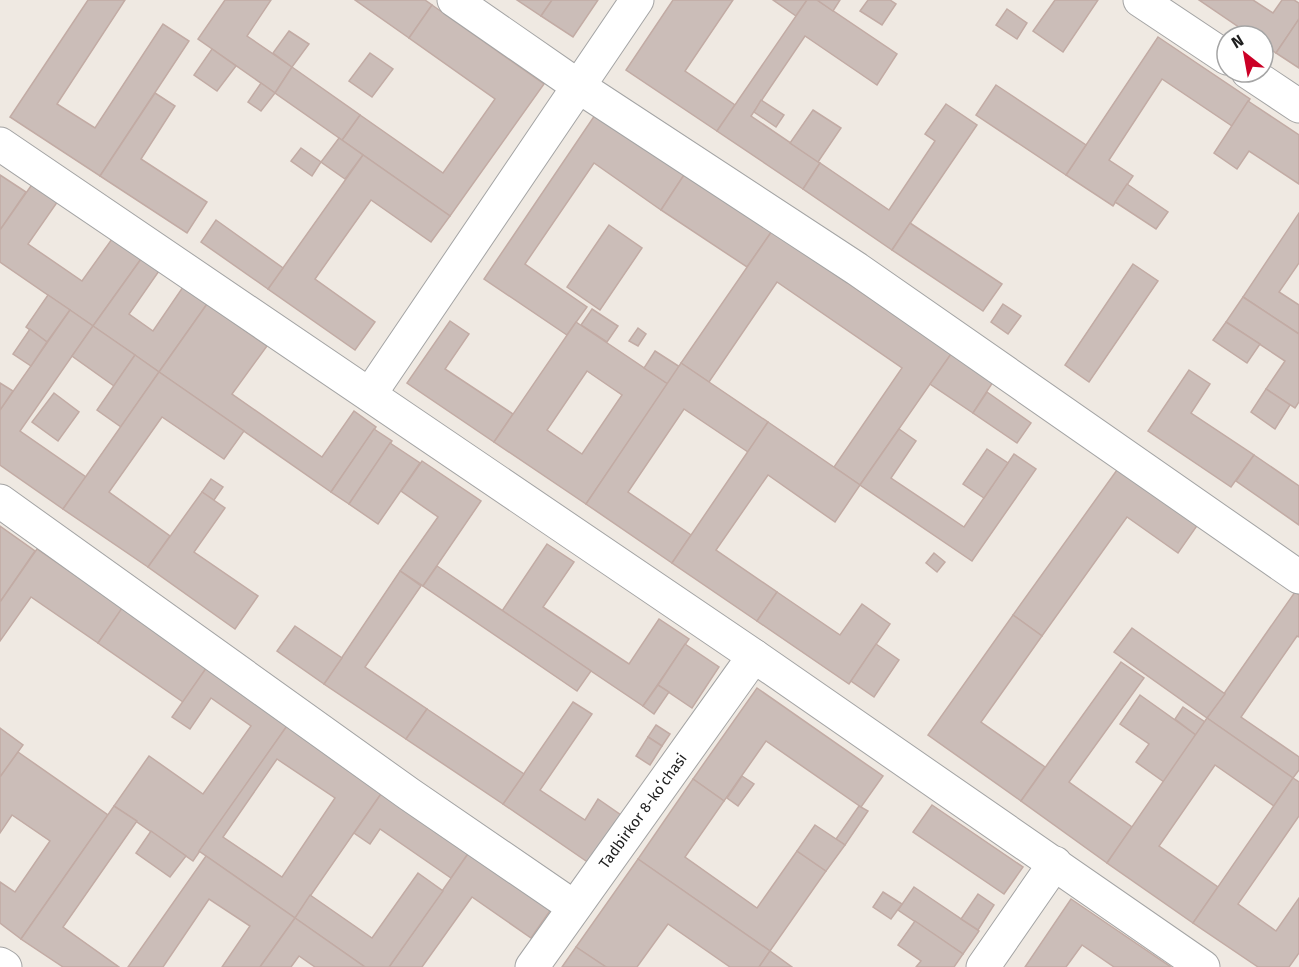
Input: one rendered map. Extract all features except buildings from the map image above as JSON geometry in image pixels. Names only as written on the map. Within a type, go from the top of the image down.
[{"type":"street","points":[[454,0],[578,86],[857,269],[1299,577]]},
{"type":"street","points":[[370,394],[637,0]]},
{"type":"street","points":[[1140,0],[1215,50]]},
{"type":"street","points":[[1266,84],[1299,106]]},
{"type":"street","points":[[0,144],[754,656],[1203,967]]},
{"type":"street","points":[[0,501],[399,787],[574,907]]},
{"type":"street","name":"Tadbirkor 8-koʻchasi","points":[[532,967],[754,656]]},
{"type":"street","points":[[983,967],[1054,863]]},
{"type":"street","points":[[0,964],[5,967]]}]
